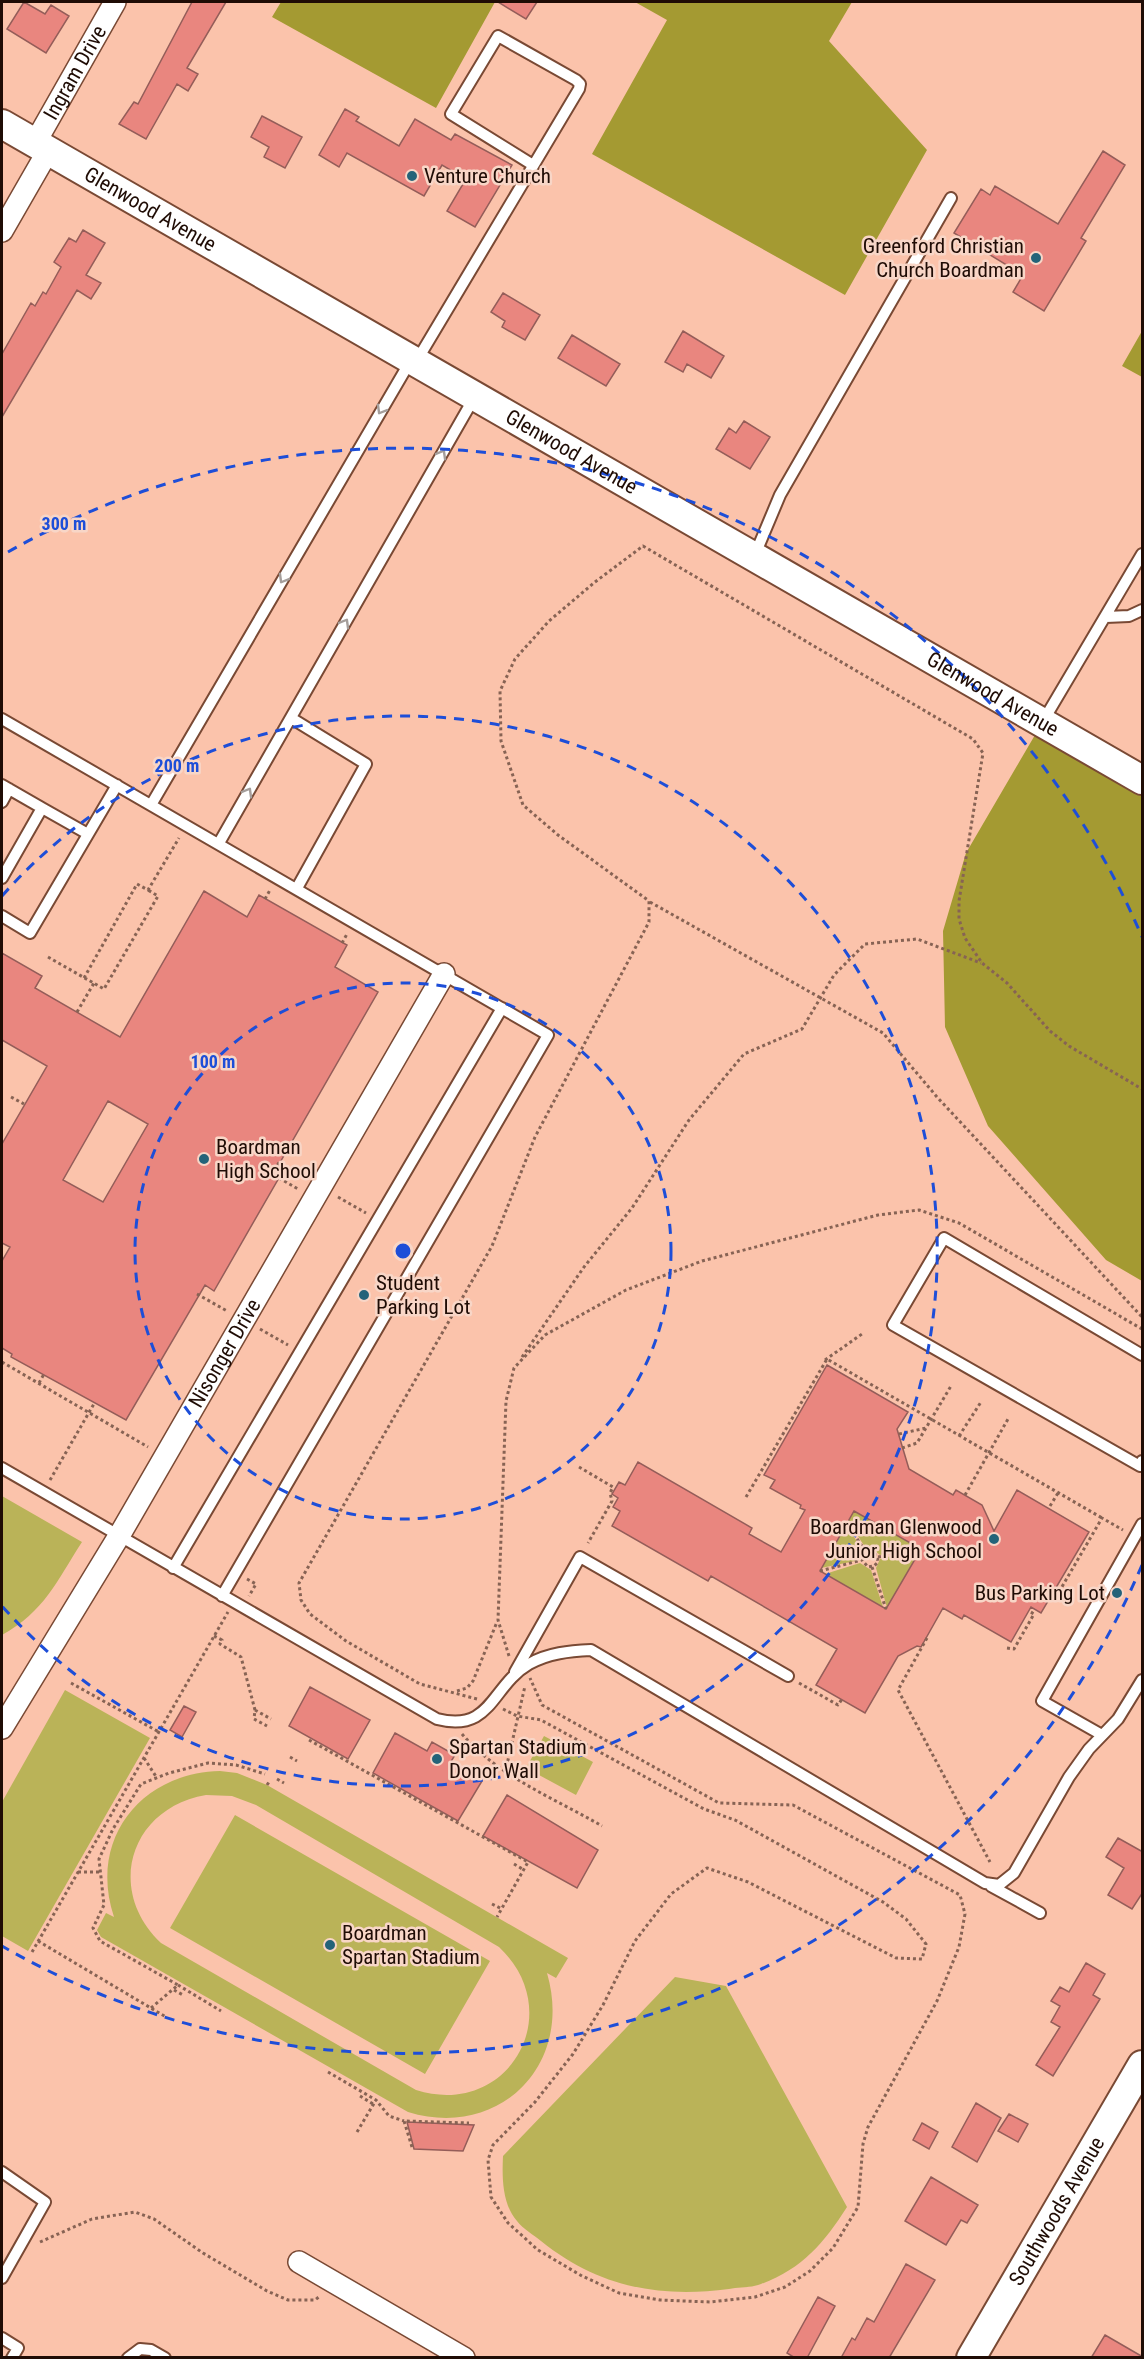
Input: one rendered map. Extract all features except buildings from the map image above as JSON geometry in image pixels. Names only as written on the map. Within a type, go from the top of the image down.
[{"type":"street","name":"Ingram Drive","points":[[2,231],[41,147],[115,2]]},
{"type":"street","name":"Glenwood Avenue","points":[[2,124],[1143,780]]},
{"type":"street","name":"Nisonger Drive","points":[[2,1728],[118,1536],[444,974]]},
{"type":"street","name":"Southwoods Avenue","points":[[971,2358],[1143,2065]]},
{"type":"street","points":[[299,2262],[464,2358]]},
{"type":"lane","points":[[151,805],[413,361],[533,165],[580,84],[498,36],[451,114],[533,165]]},
{"type":"lane","points":[[754,557],[780,495],[951,198]]},
{"type":"lane","points":[[219,843],[475,397]]},
{"type":"lane","points":[[1042,723],[1143,554]]},
{"type":"lane","points":[[1106,617],[1129,616],[1143,610]]},
{"type":"lane","points":[[2,718],[548,1035],[222,1596]]},
{"type":"lane","points":[[291,718],[366,764],[297,888]]},
{"type":"lane","points":[[2,916],[30,933],[117,785]]},
{"type":"lane","points":[[2,802],[5,787],[88,834]]},
{"type":"lane","points":[[2,878],[42,808]]},
{"type":"lane","points":[[172,1568],[502,1008]]},
{"type":"lane","points":[[1143,1354],[944,1238],[893,1325],[1140,1466],[1143,1461]]},
{"type":"lane","points":[[2,1468],[437,1719],[456,1724],[476,1717],[491,1704],[511,1679],[529,1664],[565,1651],[591,1650],[1040,1913]]},
{"type":"lane","points":[[1102,1735],[1042,1701],[1143,1524]]},
{"type":"lane","points":[[511,1679],[580,1557],[788,1676]]},
{"type":"lane","points":[[985,1882],[999,1885],[1014,1873],[1069,1777],[1102,1735],[1118,1719],[1143,1680]]},
{"type":"lane","points":[[2,2278],[45,2202],[3,2176]]},
{"type":"lane","points":[[2,2338],[18,2348],[12,2358]]},
{"type":"lane","points":[[128,2358],[140,2349],[151,2349],[165,2358]]},
{"type":"path","points":[[974,739],[983,753],[959,901],[959,919],[965,938],[982,963],[1007,983],[1050,1031],[1069,1046],[1143,1089]]},
{"type":"path","points":[[148,890],[180,835]]},
{"type":"path","points":[[48,957],[104,990],[158,896],[137,884],[84,978]]},
{"type":"path","points":[[265,898],[271,887]]},
{"type":"path","points":[[649,901],[883,1033],[937,1097],[1143,1317]]},
{"type":"path","points":[[342,942],[348,932]]},
{"type":"path","points":[[518,1665],[506,1652],[498,1620],[506,1401],[514,1368],[584,1267],[632,1208],[703,1104],[744,1054],[802,1029],[834,975],[865,944],[917,939],[982,963]]},
{"type":"path","points":[[77,1012],[94,983]]},
{"type":"path","points":[[11,1097],[24,1104]]},
{"type":"path","points":[[277,1163],[294,1173]]},
{"type":"path","points":[[279,1178],[304,1193]]},
{"type":"path","points":[[337,1196],[377,1220]]},
{"type":"path","points":[[514,1368],[545,1335],[626,1290],[702,1261],[878,1215],[920,1210],[960,1223],[1143,1329]]},
{"type":"path","points":[[197,1294],[234,1315]]},
{"type":"path","points":[[260,1329],[300,1352]]},
{"type":"path","points":[[746,1497],[825,1361],[862,1334]]},
{"type":"path","points":[[825,1361],[829,1360],[1127,1532]]},
{"type":"path","points":[[2,1362],[155,1451]]},
{"type":"path","points":[[39,1383],[44,1374]]},
{"type":"path","points":[[902,1448],[916,1443],[951,1386]]},
{"type":"path","points":[[43,1492],[95,1402]]},
{"type":"path","points":[[959,1437],[981,1402]]},
{"type":"path","points":[[965,1495],[1008,1419]]},
{"type":"path","points":[[899,1434],[926,1428]]},
{"type":"path","points":[[579,1467],[614,1488],[610,1493],[612,1501],[588,1543]]},
{"type":"path","points":[[1050,1506],[1058,1493]]},
{"type":"path","points":[[1056,1597],[1102,1518]]},
{"type":"path","points":[[847,1524],[866,1552]]},
{"type":"path","points":[[878,1557],[921,1549]]},
{"type":"path","points":[[862,1560],[865,1566],[872,1567],[878,1562],[875,1552],[866,1552]]},
{"type":"path","points":[[820,1571],[862,1560],[866,1552]]},
{"type":"path","points":[[872,1567],[886,1609]]},
{"type":"path","points":[[32,1952],[233,1603]]},
{"type":"path","points":[[1007,1648],[1014,1649],[1034,1614],[1029,1611]]},
{"type":"path","points":[[498,1620],[473,1681],[467,1688],[455,1691],[517,1716],[541,1720],[704,1809],[735,1820],[853,1885],[906,1919],[926,1944],[922,1959],[896,1958],[748,1882],[706,1868],[671,1894],[636,1941],[603,2005],[573,2054],[535,2102],[493,2145],[488,2160],[491,2197],[508,2223],[538,2250],[582,2276],[619,2292],[660,2300],[710,2302],[755,2297],[785,2287],[810,2271],[833,2248],[858,2208],[862,2144],[876,2108],[937,2001],[959,1947],[965,1914],[960,1895],[793,1805],[719,1803],[542,1705],[533,1682],[527,1676],[517,1716],[505,1773]]},
{"type":"path","points":[[214,1636],[222,1640],[220,1644],[241,1657],[255,1710],[254,1719],[267,1726]]},
{"type":"path","points":[[927,1638],[898,1690],[990,1862]]},
{"type":"path","points":[[788,1676],[838,1705],[842,1700]]},
{"type":"path","points":[[71,1683],[159,1732]]},
{"type":"path","points":[[255,1710],[271,1719]]},
{"type":"path","points":[[460,1732],[487,1761],[505,1773],[602,1826]]},
{"type":"path","points":[[309,1740],[528,1862],[497,1917]]},
{"type":"path","points":[[290,1757],[297,1761]]},
{"type":"path","points":[[144,1758],[157,1778]]},
{"type":"path","points":[[221,2011],[100,1941],[93,1928],[104,1905],[99,1859],[113,1829],[141,1784],[208,1763],[236,1765],[265,1774]]},
{"type":"path","points":[[277,1779],[284,1783]]},
{"type":"path","points":[[514,1864],[524,1870]]},
{"type":"path","points":[[78,1872],[100,1872]]},
{"type":"path","points":[[492,1904],[502,1910]]},
{"type":"path","points":[[38,1941],[166,2017]]},
{"type":"path","points":[[151,2008],[178,1985]]},
{"type":"path","points":[[174,1990],[183,1995]]},
{"type":"path","points":[[327,2072],[376,2100],[389,2116],[404,2121],[469,2123]]},
{"type":"path","points":[[360,2096],[373,2104]]},
{"type":"path","points":[[357,2132],[376,2100]]},
{"type":"path","points":[[404,2121],[412,2147]]},
{"type":"path","points":[[15,2256],[48,2237],[92,2219],[135,2212],[154,2219],[203,2253],[267,2291],[288,2300],[315,2300],[335,2283]]},
{"type":"shaded area","points":[[281,2],[495,2],[436,108],[272,17]]},
{"type":"shaded area","points":[[635,2],[852,2],[829,41],[927,150],[845,295],[592,154],[667,20]]},
{"type":"shaded area","points":[[1142,331],[1142,377],[1122,366]]},
{"type":"shaded area","points":[[1042,723],[1142,780],[1142,1281],[1106,1260],[988,1126],[945,1027],[943,931],[966,853]]},
{"type":"shaded area","points":[[2,1496],[82,1542],[57,1583],[39,1606],[17,1626],[2,1635]]},
{"type":"shaded area","points":[[854,1511],[917,1547],[880,1555],[874,1550],[867,1550],[848,1521]]},
{"type":"shaded area","points":[[845,1527],[850,1530],[863,1552],[860,1560],[821,1568]]},
{"type":"shaded area","points":[[920,1550],[887,1608],[876,1568],[880,1559]]},
{"type":"shaded area","points":[[860,1563],[871,1570],[883,1607],[825,1574]]},
{"type":"shaded area","points":[[65,1690],[150,1738],[28,1951],[2,1936],[2,1802]]},
{"type":"shaded area","points":[[544,1736],[593,1762],[576,1795],[526,1768]]},
{"type":"shaded area","points":[[220,1771],[237,1773],[267,1785],[568,1958],[556,1978],[547,1973],[553,2007],[549,2037],[539,2065],[522,2088],[499,2105],[472,2115],[441,2118],[408,2112],[101,1937],[97,1930],[106,1913],[114,1917],[108,1888],[108,1862],[115,1837],[128,1816],[145,1798],[166,1784],[192,1775]],"holes":[[[206,1795],[232,1796],[256,1805],[499,1947],[519,1973],[528,2001],[528,2029],[518,2054],[501,2075],[478,2089],[449,2095],[416,2090],[161,1943],[144,1922],[134,1899],[131,1876],[134,1854],[144,1834],[159,1816],[180,1803]]]},
{"type":"shaded area","points":[[235,1815],[490,1961],[425,2074],[170,1928]]},
{"type":"shaded area","points":[[675,1977],[726,1986],[847,2207],[830,2232],[800,2263],[776,2278],[757,2285],[678,2292],[630,2286],[607,2279],[563,2257],[519,2224],[508,2207],[503,2181],[503,2156]]},
{"type":"place","name":"Venture Church","points":[[412,176]]},
{"type":"place","name":"Greenford Christian Church Boardman","points":[[1036,258]]},
{"type":"place","name":"Boardman High School","points":[[204,1159]]},
{"type":"place","name":"Student Parking Lot","points":[[364,1295]]},
{"type":"place","name":"Boardman Glenwood Junior High School","points":[[994,1539]]},
{"type":"place","name":"Bus Parking Lot","points":[[1117,1593]]},
{"type":"place","name":"Spartan Stadium Donor Wall","points":[[437,1759]]},
{"type":"place","name":"Boardman Spartan Stadium","points":[[330,1945]]}]
